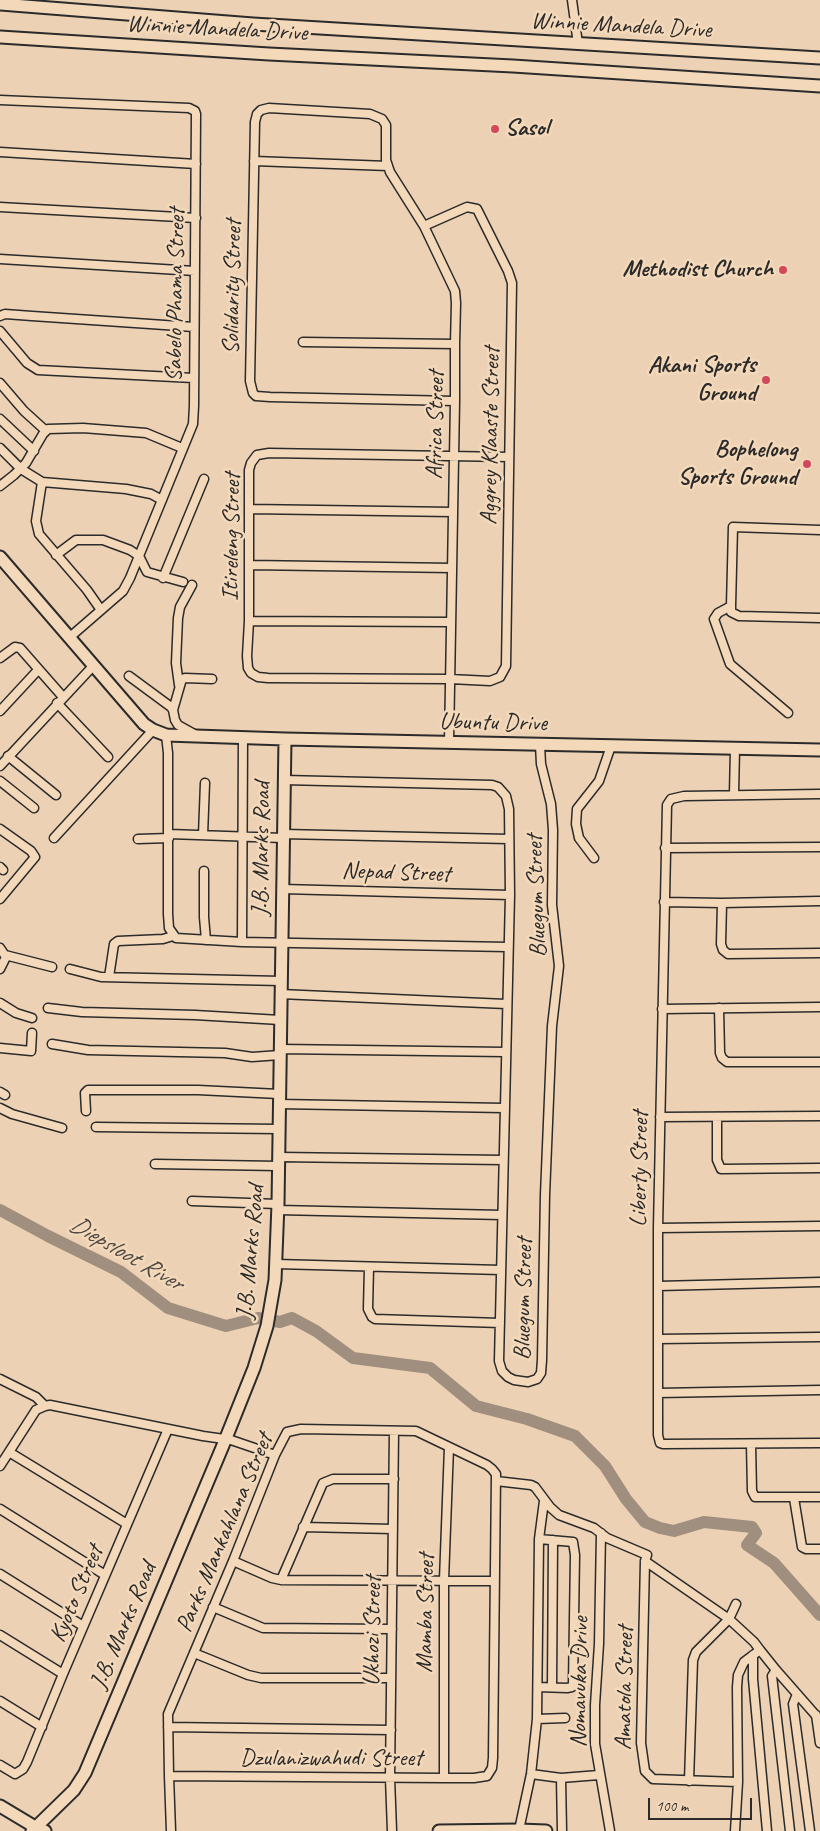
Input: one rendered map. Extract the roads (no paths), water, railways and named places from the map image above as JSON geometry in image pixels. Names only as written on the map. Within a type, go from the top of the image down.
[{"type":"street","points":[[572,0],[578,44]]},
{"type":"street","name":"Winnie Mandela Drive","points":[[0,4],[253,24],[820,58]]},
{"type":"street","name":"Winnie Mandela Drive","points":[[0,37],[269,54],[513,66],[820,86]]},
{"type":"street","name":"Sabelo Phama Street","points":[[1,102],[8,100],[192,109],[195,111],[196,118],[192,424],[123,591],[70,637]]},
{"type":"street","name":"Solidarity Street","points":[[386,125],[382,119],[375,115],[264,109],[257,114],[255,122],[250,381],[253,393],[256,396],[455,401]]},
{"type":"street","name":"Africa Street","points":[[386,125],[388,166],[424,226],[455,291],[456,344],[450,743]]},
{"type":"street","points":[[0,152],[196,164]]},
{"type":"street","points":[[254,161],[388,166]]},
{"type":"street","name":"Aggrey Klaaste Street","points":[[424,226],[467,207],[477,209],[510,276],[512,290],[506,666],[500,677],[490,681],[450,679]]},
{"type":"street","points":[[0,208],[196,218]]},
{"type":"street","points":[[0,259],[195,271]]},
{"type":"street","points":[[0,316],[32,316],[194,327]]},
{"type":"street","points":[[0,331],[27,363],[38,370],[194,378]]},
{"type":"street","points":[[303,342],[456,344]]},
{"type":"street","points":[[0,384],[24,411],[46,431]]},
{"type":"street","points":[[0,419],[34,451]]},
{"type":"street","points":[[1,484],[21,468],[46,431],[52,429],[83,428],[146,432],[182,448]]},
{"type":"street","points":[[0,448],[21,468],[42,482],[126,488],[151,494],[162,500]]},
{"type":"street","name":"Itireleng Street","points":[[450,679],[258,677],[251,673],[247,662],[250,565],[250,466],[253,459],[262,453],[509,457]]},
{"type":"street","points":[[163,578],[204,479]]},
{"type":"street","points":[[42,482],[36,521],[39,534],[87,590],[101,610]]},
{"type":"street","points":[[250,509],[453,512]]},
{"type":"street","points":[[820,530],[734,527],[731,606],[731,612],[739,616],[820,618]]},
{"type":"street","points":[[56,554],[76,540],[98,539],[110,542],[139,556],[147,572],[183,582]]},
{"type":"street","points":[[0,557],[144,724],[166,735],[169,836],[168,914],[169,928],[173,936],[182,940],[242,942],[508,947]]},
{"type":"street","points":[[250,565],[452,568]]},
{"type":"street","points":[[179,685],[176,662],[178,618],[180,607],[192,585]]},
{"type":"street","points":[[731,606],[718,613],[714,619],[730,664],[788,713]]},
{"type":"street","points":[[249,621],[451,622]]},
{"type":"street","points":[[0,658],[8,650],[17,647],[38,670],[60,700],[108,757]]},
{"type":"street","points":[[0,766],[94,665]]},
{"type":"street","points":[[0,711],[38,670]]},
{"type":"street","points":[[129,676],[173,710]]},
{"type":"street","points":[[198,736],[178,725],[175,720],[173,710],[179,685],[182,679],[185,678],[212,679]]},
{"type":"street","points":[[54,838],[153,730]]},
{"type":"street","name":"Ubuntu Drive","points":[[166,735],[285,740],[820,750]]},
{"type":"street","points":[[242,942],[243,738]]},
{"type":"street","name":"J.B. Marks Road","points":[[37,1830],[74,1790],[85,1773],[226,1438],[254,1368],[267,1326],[276,1264],[278,1207],[285,740]]},
{"type":"street","name":"Bluegum Street","points":[[284,780],[492,785],[498,787],[506,796],[510,839],[510,895],[499,1361],[502,1371],[508,1377],[528,1382],[538,1379],[541,1373],[542,1360],[545,1195],[552,1026],[559,966],[552,905],[551,862],[553,830],[551,804],[541,764],[540,745]]},
{"type":"street","points":[[594,858],[579,838],[576,824],[577,810],[599,781],[611,746]]},
{"type":"street","points":[[734,794],[735,749]]},
{"type":"street","points":[[8,756],[56,795]]},
{"type":"street","points":[[0,780],[34,808]]},
{"type":"street","points":[[203,835],[205,783]]},
{"type":"street","name":"Liberty Street","points":[[820,794],[684,796],[671,799],[666,807],[658,1228],[658,1435],[660,1443],[820,1443]]},
{"type":"street","points":[[0,829],[31,851],[34,857],[0,899]]},
{"type":"street","points":[[138,839],[203,835],[510,839]]},
{"type":"street","points":[[665,848],[820,847]]},
{"type":"street","points":[[204,871],[206,940]]},
{"type":"street","name":"Nepad Street","points":[[282,889],[510,895]]},
{"type":"street","points":[[664,902],[820,901]]},
{"type":"street","points":[[722,903],[721,944],[723,950],[728,954],[820,953]]},
{"type":"street","points":[[109,977],[114,944],[118,940],[163,939],[173,936]]},
{"type":"street","points":[[0,948],[5,954],[6,960],[0,969]]},
{"type":"street","points":[[5,954],[52,967]]},
{"type":"street","points":[[70,969],[93,976],[109,977],[281,981]]},
{"type":"street","points":[[280,994],[506,1004]]},
{"type":"street","points":[[0,1003],[16,1013],[32,1018]]},
{"type":"street","points":[[662,1009],[820,1007]]},
{"type":"street","points":[[48,1008],[82,1012],[202,1015],[280,1020]]},
{"type":"street","points":[[719,1008],[720,1053],[727,1062],[820,1062]]},
{"type":"street","points":[[0,1048],[31,1051],[32,1033]]},
{"type":"street","points":[[52,1044],[88,1050],[225,1053],[252,1057],[280,1052],[505,1052]]},
{"type":"street","points":[[86,1111],[85,1093],[88,1090],[198,1090],[279,1099],[504,1108]]},
{"type":"street","points":[[0,1108],[12,1114],[62,1128]]},
{"type":"street","points":[[660,1117],[820,1116]]},
{"type":"street","points":[[717,1117],[717,1160],[721,1169],[820,1168]]},
{"type":"street","points":[[96,1128],[279,1129]]},
{"type":"street","points":[[155,1164],[279,1161],[503,1160]]},
{"type":"street","points":[[192,1201],[278,1207],[502,1216]]},
{"type":"street","points":[[658,1228],[820,1226]]},
{"type":"street","points":[[276,1264],[501,1270]]},
{"type":"street","points":[[369,1267],[368,1308],[375,1319],[500,1323]]},
{"type":"street","points":[[658,1286],[820,1282]]},
{"type":"street","points":[[658,1340],[820,1337]]},
{"type":"street","points":[[0,1380],[30,1394],[45,1406]]},
{"type":"street","points":[[658,1394],[820,1390]]},
{"type":"street","points":[[0,1466],[36,1410],[45,1406],[60,1406],[203,1436],[226,1438],[275,1455]]},
{"type":"street","name":"Parks Mankahlana Street","points":[[171,1831],[168,1714],[285,1435],[292,1430],[301,1428],[416,1431],[486,1465],[496,1474],[496,1481]]},
{"type":"street","name":"Kyoto Street","points":[[0,1765],[13,1774],[19,1772],[27,1762],[126,1524],[168,1429]]},
{"type":"street","name":"Ukhozi Street","points":[[392,1831],[390,1778],[394,1431]]},
{"type":"street","points":[[751,1444],[752,1489],[754,1496],[761,1498],[820,1497]]},
{"type":"street","name":"Mamba Street","points":[[444,1778],[444,1580],[449,1447]]},
{"type":"street","points":[[10,1452],[126,1524]]},
{"type":"street","points":[[281,1580],[320,1488],[327,1480],[394,1479]]},
{"type":"street","points":[[233,1561],[281,1580],[494,1581],[496,1481],[531,1484],[544,1501],[559,1515],[647,1555],[645,1561],[729,1619],[754,1642],[756,1652],[753,1679],[767,1831]]},
{"type":"street","points":[[794,1498],[802,1547],[806,1549],[820,1549]]},
{"type":"street","points":[[519,1830],[531,1774],[537,1719],[538,1539],[544,1501]]},
{"type":"street","points":[[0,1508],[105,1575]]},
{"type":"street","points":[[303,1527],[394,1529]]},
{"type":"street","name":"Nomavuka Drive","points":[[601,1533],[595,1734],[610,1831]]},
{"type":"street","points":[[538,1539],[566,1541],[574,1544],[575,1575],[573,1684],[572,1687],[567,1688],[538,1687]]},
{"type":"street","points":[[552,1688],[553,1540]]},
{"type":"street","name":"Amatola Street","points":[[645,1561],[641,1743],[645,1771],[653,1779],[738,1782]]},
{"type":"street","points":[[0,1574],[83,1626]]},
{"type":"street","name":"Dzulanizwahudi Street","points":[[169,1776],[444,1778],[487,1776],[494,1758],[494,1581]]},
{"type":"street","points":[[689,1781],[693,1660],[696,1652],[729,1619],[736,1604]]},
{"type":"street","points":[[213,1607],[263,1628],[392,1629]]},
{"type":"street","points":[[0,1635],[63,1674]]},
{"type":"street","points":[[756,1652],[776,1670],[818,1717],[820,1743]]},
{"type":"street","points":[[735,1831],[738,1782],[737,1678],[744,1662],[756,1652]]},
{"type":"street","points":[[194,1653],[248,1675],[261,1678],[392,1678]]},
{"type":"street","points":[[776,1670],[772,1676],[790,1831]]},
{"type":"street","points":[[797,1694],[793,1704],[810,1831]]},
{"type":"street","points":[[0,1700],[42,1727]]},
{"type":"street","points":[[537,1719],[565,1718]]},
{"type":"street","points":[[168,1726],[391,1730]]},
{"type":"street","points":[[531,1774],[561,1778],[600,1775]]},
{"type":"street","points":[[561,1778],[562,1831]]},
{"type":"street","points":[[0,1806],[37,1830]]},
{"type":"street","points":[[438,1831],[546,1831]]},
{"type":"waterway","name":"Diepsloot River","points":[[0,1210],[121,1272],[168,1308],[226,1326],[258,1318],[280,1322],[292,1318],[316,1331],[353,1358],[430,1368],[476,1406],[527,1419],[575,1436],[605,1466],[626,1499],[645,1522],[674,1531],[704,1522],[752,1527],[756,1533],[747,1545],[774,1563],[820,1615]]},
{"type":"place","name":"Sasol","points":[[495,129]]},
{"type":"place","name":"Methodist Church","points":[[783,270]]},
{"type":"place","name":"Akani Sports Ground","points":[[766,380]]},
{"type":"place","name":"Bophelong Sports Ground","points":[[807,464]]}]
